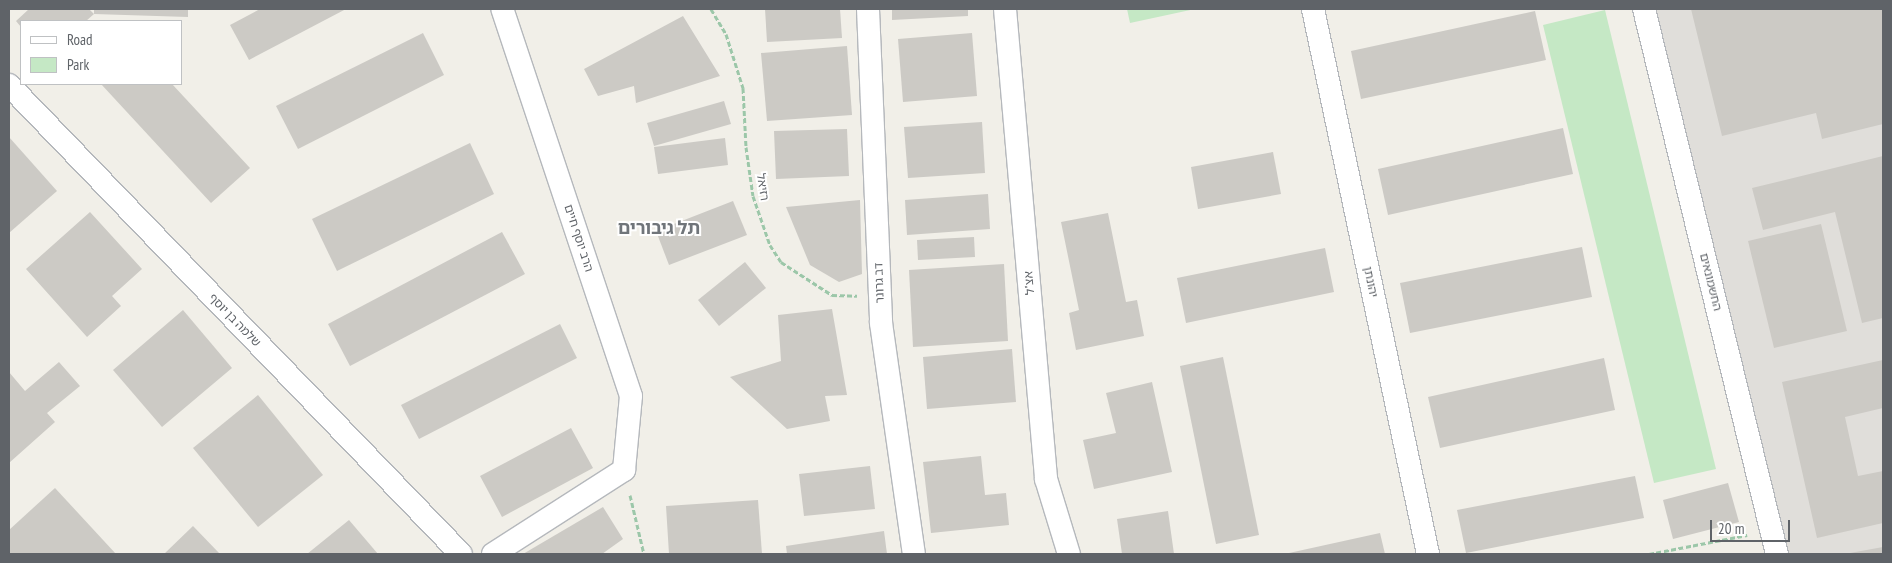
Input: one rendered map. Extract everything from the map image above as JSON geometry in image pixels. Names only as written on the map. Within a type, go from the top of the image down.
[{"type":"street","name":"הרב יוסף חיים","points":[[502,9],[631,396],[624,470]]},
{"type":"street","name":"דב גרונר","points":[[868,9],[880,297],[914,554]]},
{"type":"street","name":"אצ\"ל","points":[[1005,9],[1046,479],[1068,554]]},
{"type":"street","name":"יהונתן","points":[[1314,9],[1428,554]]},
{"type":"street","name":"החשמונאים","points":[[1644,9],[1777,554]]},
{"type":"street","name":"שלמה בן יוסף","points":[[9,85],[462,554]]},
{"type":"street","points":[[493,554],[624,470]]},
{"type":"path","name":"רזיאל","points":[[711,9],[726,34],[732,61],[743,88],[746,147],[753,196],[774,251],[781,262],[792,271],[832,295],[880,297]]},
{"type":"path","points":[[624,470],[644,554]]},
{"type":"path","points":[[1649,554],[1771,531]]},
{"type":"shaded area","points":[[1644,9],[1883,9],[1883,554],[1786,554]]},
{"type":"green space","points":[[1127,9],[1195,9],[1130,23]]},
{"type":"green space","points":[[1605,10],[1716,469],[1654,483],[1543,25]]},
{"type":"building","points":[[29,9],[89,9],[94,14],[87,20],[20,20],[20,26],[16,21]]},
{"type":"building","points":[[94,9],[188,9],[188,17],[94,14]]},
{"type":"building","points":[[260,9],[346,9],[249,60],[230,25]]},
{"type":"building","points":[[765,9],[840,9],[842,38],[767,42]]},
{"type":"building","points":[[892,9],[968,9],[968,16],[892,20]]},
{"type":"building","points":[[1691,9],[1883,9],[1883,124],[1822,139],[1816,113],[1722,136]]},
{"type":"building","points":[[1535,11],[1546,60],[1361,99],[1351,51]]},
{"type":"building","points":[[683,16],[720,76],[636,103],[634,86],[598,96],[584,69]]},
{"type":"building","points":[[423,33],[444,75],[298,149],[276,106]]},
{"type":"building","points":[[972,33],[977,96],[903,102],[898,39]]},
{"type":"building","points":[[847,46],[852,115],[767,121],[761,53]]},
{"type":"building","points":[[102,85],[173,85],[250,168],[211,203]]},
{"type":"building","points":[[724,101],[731,124],[654,146],[647,123]]},
{"type":"building","points":[[982,122],[985,173],[908,178],[904,127]]},
{"type":"building","points":[[1563,128],[1573,174],[1388,215],[1378,169]]},
{"type":"building","points":[[847,129],[849,176],[776,179],[774,131]]},
{"type":"building","points":[[9,137],[57,191],[9,233]]},
{"type":"building","points":[[725,138],[728,165],[658,174],[654,147]]},
{"type":"building","points":[[470,143],[494,194],[337,271],[312,219]]},
{"type":"building","points":[[1273,152],[1281,194],[1198,209],[1191,167]]},
{"type":"building","points":[[1883,156],[1883,318],[1862,323],[1835,212],[1763,230],[1752,188]]},
{"type":"building","points":[[988,194],[990,229],[907,235],[905,200]]},
{"type":"building","points":[[860,200],[862,274],[839,282],[810,265],[786,207]]},
{"type":"building","points":[[733,201],[747,235],[669,265],[656,231]]},
{"type":"building","points":[[90,212],[142,269],[112,296],[121,306],[87,337],[26,269]]},
{"type":"building","points":[[1108,213],[1126,302],[1137,300],[1144,336],[1076,350],[1069,313],[1079,310],[1061,222]]},
{"type":"building","points":[[1821,224],[1847,331],[1774,348],[1748,241]]},
{"type":"building","points":[[502,232],[525,274],[350,366],[328,324]]},
{"type":"building","points":[[974,237],[975,257],[918,260],[917,240]]},
{"type":"building","points":[[1582,247],[1592,297],[1410,333],[1400,283]]},
{"type":"building","points":[[1325,248],[1334,292],[1186,323],[1177,278]]},
{"type":"building","points":[[745,262],[766,288],[719,326],[698,300]]},
{"type":"building","points":[[1004,264],[1008,341],[913,347],[909,270]]},
{"type":"building","points":[[832,309],[847,395],[825,396],[830,421],[787,429],[730,377],[781,361],[778,315]]},
{"type":"building","points":[[183,310],[232,368],[162,427],[113,370]]},
{"type":"building","points":[[560,324],[577,358],[419,439],[401,405]]},
{"type":"building","points":[[1012,349],[1016,402],[927,409],[923,357]]},
{"type":"building","points":[[1223,357],[1259,535],[1216,544],[1180,366]]},
{"type":"building","points":[[1604,358],[1615,410],[1440,448],[1428,397]]},
{"type":"building","points":[[1883,360],[1883,408],[1845,417],[1858,476],[1883,471],[1883,523],[1817,538],[1782,382]]},
{"type":"building","points":[[59,362],[80,386],[47,413],[55,422],[9,463],[9,372],[25,391]]},
{"type":"building","points":[[1152,382],[1172,472],[1094,489],[1083,440],[1116,433],[1106,393]]},
{"type":"building","points":[[258,395],[323,475],[258,527],[193,448]]},
{"type":"building","points":[[571,428],[593,468],[502,517],[480,476]]},
{"type":"building","points":[[981,456],[985,495],[1006,493],[1009,525],[931,533],[923,462]]},
{"type":"building","points":[[870,466],[875,509],[804,516],[799,474]]},
{"type":"building","points":[[1635,476],[1644,518],[1466,553],[1457,510]]},
{"type":"building","points":[[1728,483],[1739,522],[1673,539],[1663,500]]},
{"type":"building","points":[[55,488],[116,554],[9,554],[9,530]]},
{"type":"building","points":[[758,500],[762,554],[669,554],[666,506]]},
{"type":"building","points":[[603,507],[623,539],[602,554],[523,554]]},
{"type":"building","points":[[1168,511],[1174,554],[1122,554],[1117,519]]},
{"type":"building","points":[[349,520],[378,554],[307,554]]},
{"type":"building","points":[[193,526],[220,554],[164,554]]},
{"type":"building","points":[[884,531],[887,554],[787,554],[786,546]]},
{"type":"building","points":[[1380,533],[1385,554],[1289,554],[1289,553]]},
{"type":"building","points":[[1883,547],[1883,554],[1850,554],[1850,553]]},
{"type":"district","name":"תל גיבורים","points":[[659,228]]}]
